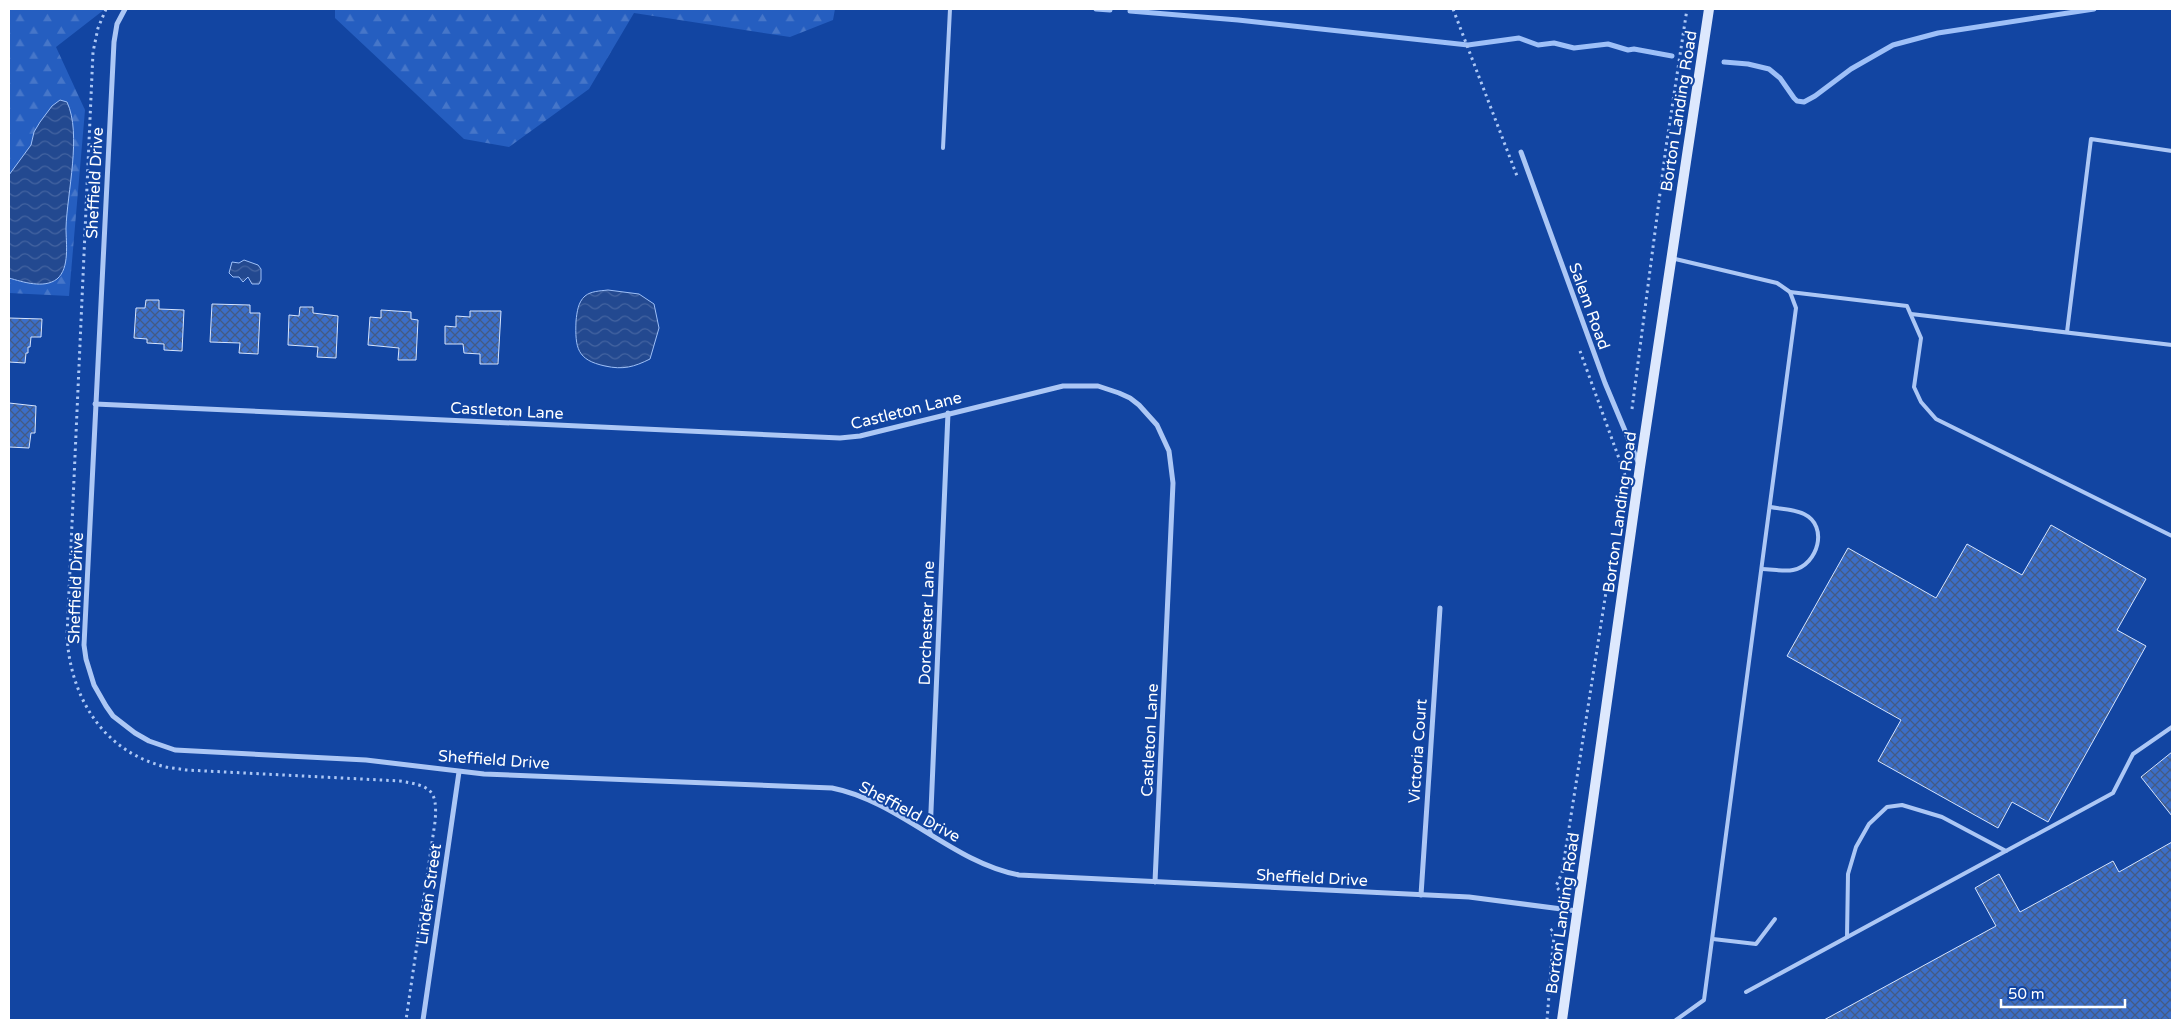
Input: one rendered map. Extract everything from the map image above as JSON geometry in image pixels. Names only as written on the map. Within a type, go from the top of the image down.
[{"type":"street","name":"Sheffield Drive","points":[[125,9],[117,24],[114,42],[84,645],[94,685],[106,706],[114,716],[135,734],[148,741],[175,750],[401,762],[459,772],[832,788],[844,790],[866,799],[984,865],[1007,873],[1036,877],[1469,897],[1578,911]]},
{"type":"street","name":"Borton Landing Road","points":[[1562,1020],[1640,467],[1709,9]]},
{"type":"street","name":"Salem Road","points":[[1521,152],[1605,383],[1640,467]]},
{"type":"street","name":"Castleton Lane","points":[[95,404],[840,438],[860,436],[1062,386],[1084,385],[1108,388],[1130,398],[1148,414],[1164,437],[1169,451],[1173,483],[1155,882]]},
{"type":"street","name":"Dorchester Lane","points":[[930,834],[948,413]]},
{"type":"street","name":"Victoria Court","points":[[1421,895],[1440,608]]},
{"type":"street","name":"Linden Street","points":[[422,1020],[459,772]]},
{"type":"lane","points":[[943,148],[950,9]]},
{"type":"lane","points":[[2067,332],[2091,140],[2172,151]]},
{"type":"lane","points":[[1672,258],[1778,283],[1790,292],[1907,306],[1921,338],[1914,386],[1921,402],[1936,419],[2172,536]]},
{"type":"lane","points":[[1676,1020],[1704,1000],[1796,308],[1790,292]]},
{"type":"lane","points":[[1911,314],[2172,344]]},
{"type":"lane","points":[[1762,569],[1794,570],[1811,559],[1819,542],[1816,526],[1806,514],[1770,507]]},
{"type":"lane","points":[[1746,992],[2113,793],[2133,754],[2172,727]]},
{"type":"lane","points":[[1847,937],[1848,874],[1856,847],[1869,824],[1887,807],[1902,805],[1942,818],[2006,851]]},
{"type":"lane","points":[[1712,939],[1756,944],[1775,919]]},
{"type":"path","points":[[106,9],[98,28],[93,52],[67,636],[68,658],[73,678],[91,716],[105,732],[130,753],[156,765],[186,770],[400,781],[427,787],[434,794],[436,806],[435,822],[406,1020]]},
{"type":"path","points":[[1453,9],[1510,158]]},
{"type":"path","points":[[1632,409],[1666,147],[1687,9]]},
{"type":"path","points":[[1625,474],[1626,483]]},
{"type":"path","points":[[1559,890],[1556,886],[1562,873],[1610,573]]},
{"type":"path","points":[[1547,1020],[1554,938],[1550,931],[1554,928]]},
{"type":"green space","points":[[9,9],[105,9],[56,47],[85,110],[69,296],[9,293]]},
{"type":"green space","points":[[335,9],[835,9],[833,20],[790,37],[634,13],[589,89],[509,147],[464,139],[335,18]]},
{"type":"water","points":[[60,100],[67,102],[71,115],[74,147],[66,228],[66,262],[61,274],[52,282],[46,284],[27,283],[9,278],[9,175],[31,145],[34,132],[40,122],[52,106]]},
{"type":"water","points":[[244,260],[258,265],[261,269],[259,284],[252,284],[248,277],[243,282],[239,277],[233,277],[229,273],[232,262],[239,263]]},
{"type":"water","points":[[608,290],[639,294],[654,304],[659,328],[650,359],[628,367],[617,368],[596,363],[583,356],[577,346],[576,339],[576,321],[579,304],[587,294]]},
{"type":"building","points":[[146,300],[159,300],[159,309],[184,310],[182,351],[164,350],[164,344],[147,343],[147,339],[134,338],[136,308],[145,308]]},
{"type":"building","points":[[212,304],[250,305],[250,313],[260,313],[258,354],[239,353],[240,343],[210,342]]},
{"type":"building","points":[[300,307],[313,307],[313,313],[338,316],[336,358],[317,357],[318,347],[288,345],[289,315],[299,316]]},
{"type":"building","points":[[381,310],[411,312],[411,319],[418,320],[416,360],[398,360],[399,348],[368,345],[370,317],[381,318]]},
{"type":"building","points":[[470,311],[501,311],[498,364],[480,364],[480,354],[464,353],[463,344],[445,344],[445,326],[456,327],[456,316],[470,317]]},
{"type":"building","points":[[9,318],[42,319],[41,337],[31,337],[25,363],[9,362]]},
{"type":"building","points":[[9,403],[36,406],[35,433],[31,433],[29,448],[9,447]]},
{"type":"building","points":[[2051,525],[2146,579],[2117,630],[2146,646],[2048,822],[2012,802],[1998,828],[1878,761],[1901,720],[1787,656],[1848,548],[1936,598],[1967,544],[2022,575]]},
{"type":"building","points":[[2172,752],[2172,816],[2141,777]]},
{"type":"building","points":[[2172,842],[2172,1020],[1824,1020],[1996,926],[1975,888],[1999,874],[2020,912],[2113,861],[2119,872]]},
{"type":"waterway","points":[[1096,9],[1110,10]]},
{"type":"waterway","points":[[1724,62],[1748,64],[1769,69],[1780,78],[1797,101],[1804,102],[1851,69],[1893,45],[1938,33],[2094,9]]},
{"type":"waterway","points":[[1130,11],[1238,20],[1468,45],[1519,38],[1538,45],[1554,43],[1574,48],[1608,44],[1628,50],[1634,49],[1672,56]]}]
